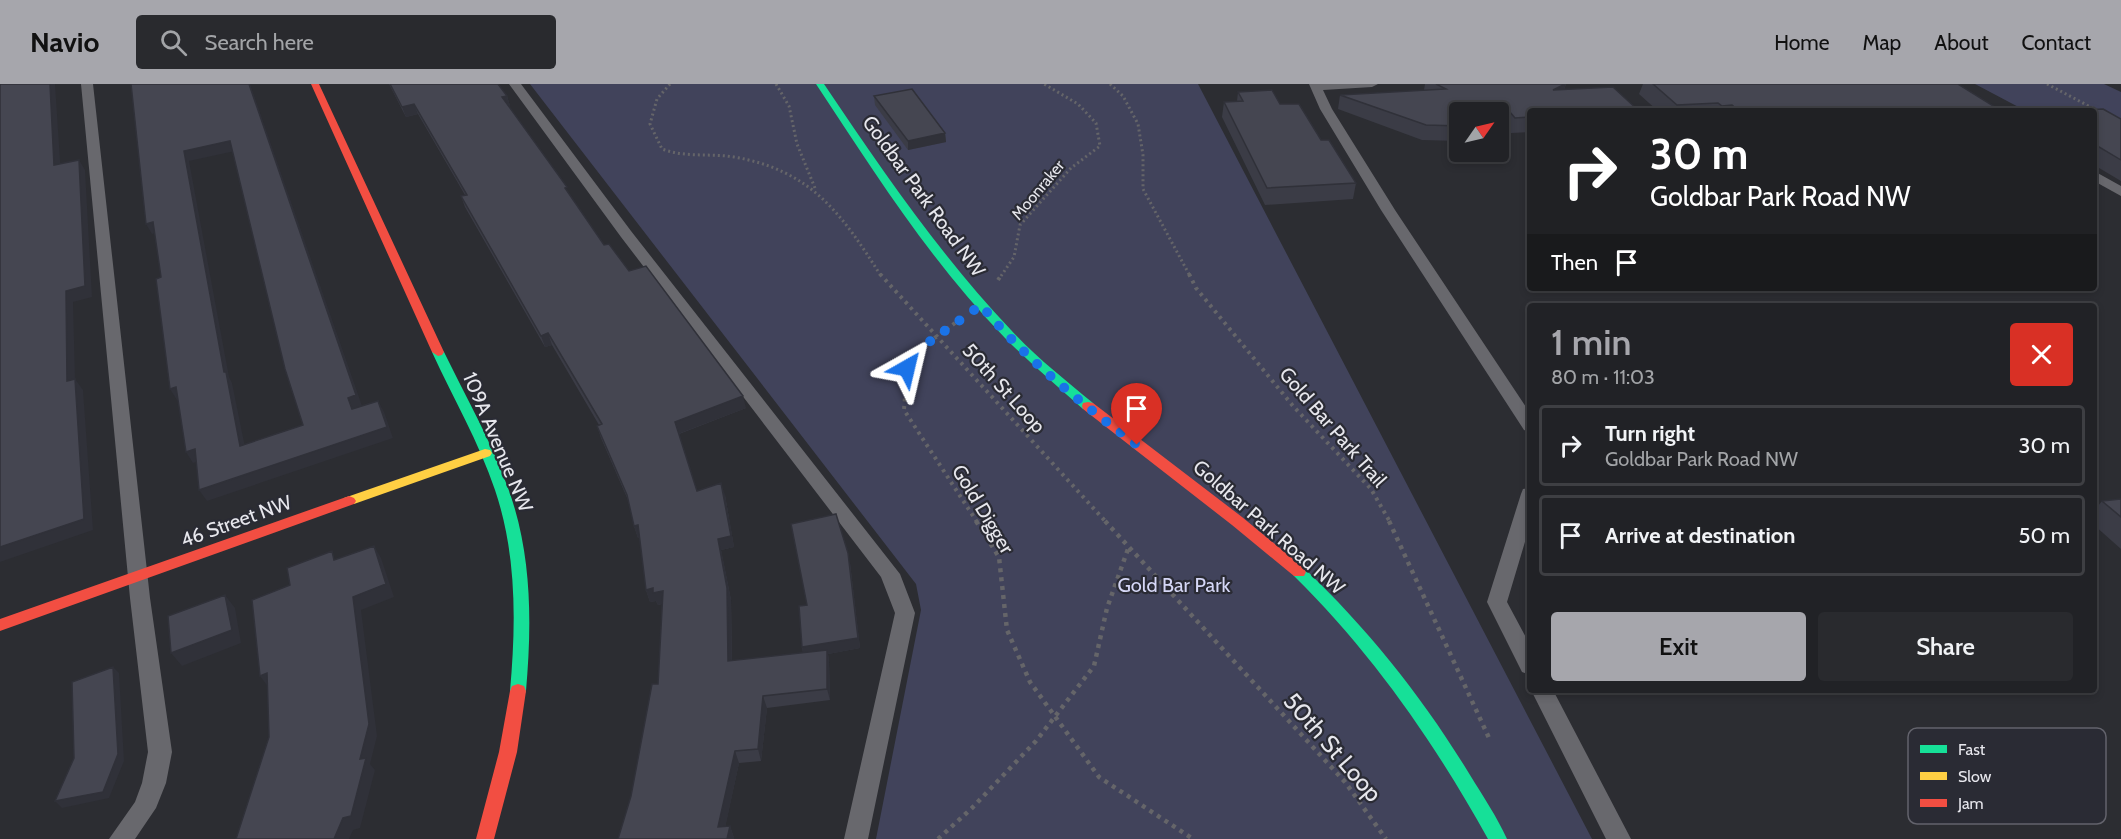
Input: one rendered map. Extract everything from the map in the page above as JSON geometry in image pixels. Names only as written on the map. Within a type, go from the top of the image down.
[{"type":"street","name":"109A Avenue NW","points":[[315,84],[502,490],[514,531],[521,576],[524,637],[518,707],[498,800],[485,839]]},
{"type":"street","name":"Goldbar Park Road NW","points":[[820,84],[941,257],[999,327],[1046,372],[1101,418],[1208,498],[1325,597],[1406,692],[1483,810],[1498,839]]},
{"type":"street","name":"46 Street NW","points":[[0,625],[485,453]]},
{"type":"lane","points":[[87,84],[138,576],[160,752],[154,783],[144,808],[121,839]]},
{"type":"lane","points":[[515,84],[626,234],[890,574],[905,613],[856,839]]},
{"type":"lane","points":[[1372,84],[1316,86],[1326,108],[1388,210],[1527,421]]},
{"type":"lane","points":[[2097,178],[2121,192]]},
{"type":"lane","points":[[1527,504],[1497,602],[1527,660]]},
{"type":"lane","points":[[1544,693],[1619,839]]},
{"type":"path","name":"50th St Loop","points":[[670,84],[657,99],[650,124],[662,149],[680,157],[719,154],[759,160],[816,188]]},
{"type":"path","name":"50th St Loop","points":[[776,84],[789,106],[797,144],[816,188],[847,222],[886,283],[969,370],[1128,549],[1345,782],[1386,839]]},
{"type":"path","name":"Moonraker","points":[[981,305],[1014,257],[1020,225],[1071,168],[1100,146],[1096,123],[1078,104],[1044,84]]},
{"type":"path","name":"Gold Bar Park Trail","points":[[1110,84],[1123,96],[1138,124],[1143,155],[1143,189],[1180,261],[1196,288],[1286,397],[1371,489],[1389,522],[1492,744]]},
{"type":"path","points":[[2047,84],[2092,108]]},
{"type":"path","points":[[2097,111],[2103,114]]},
{"type":"path","name":"Gold Digger","points":[[981,305],[918,350],[907,368],[904,410],[999,557],[1007,630],[1030,682],[1099,777],[1193,839]]},
{"type":"path","points":[[938,839],[972,808],[1036,741],[1094,666],[1107,608],[1128,549]]},
{"type":"green space","name":"Gold Bar Park","points":[[530,84],[1198,84],[1592,839],[876,839],[921,610],[916,584]]},
{"type":"green space","points":[[1975,84],[2104,84],[2121,92],[2121,140],[2097,114],[2097,108],[2020,108]]},
{"type":"building","points":[[0,84],[50,84],[54,165],[79,160],[85,286],[66,291],[67,381],[75,379],[84,519],[0,547]]},
{"type":"building","points":[[131,84],[249,84],[356,395],[348,398],[352,409],[378,401],[387,427],[199,490],[195,449],[186,452],[176,387],[170,389],[156,279],[161,277],[153,222],[146,224]],"holes":[[[230,141],[285,369],[303,425],[240,446],[226,372],[224,372],[184,151]]]},
{"type":"building","points":[[390,84],[498,84],[507,96],[502,97],[567,187],[565,188],[604,245],[609,244],[629,271],[646,266],[743,396],[675,422],[697,491],[721,483],[731,536],[718,539],[727,588],[728,661],[827,650],[827,689],[763,696],[758,749],[735,751],[718,827],[730,826],[727,839],[618,839],[631,796],[652,684],[658,684],[663,591],[653,593],[653,588],[646,590],[638,525],[634,526],[627,495],[597,426],[602,424],[548,333],[541,336],[461,196],[467,195],[414,104],[402,107]]},
{"type":"building","points":[[1436,84],[1565,84],[1553,90],[1613,87],[1636,108],[1527,108],[1527,117],[1515,118],[1509,111],[1509,102],[1449,102],[1449,126],[1426,125],[1340,95],[1446,89]]},
{"type":"building","points":[[1653,84],[1958,84],[1995,107],[1736,108],[1732,105],[1722,106],[1718,103],[1677,105]]},
{"type":"building","points":[[912,89],[945,133],[908,141],[874,96]]},
{"type":"building","points":[[1272,90],[1280,104],[1299,104],[1321,140],[1329,140],[1356,183],[1267,188],[1224,102],[1243,101],[1238,92]]},
{"type":"building","points":[[2097,109],[2103,109],[2121,119],[2121,160],[2097,146]]},
{"type":"building","points":[[2121,499],[2121,517],[2102,501]]},
{"type":"building","points":[[836,514],[848,553],[858,638],[802,647],[799,606],[807,605],[791,524]]},
{"type":"building","points":[[374,546],[386,584],[353,597],[369,724],[360,759],[366,758],[351,816],[343,818],[334,839],[236,839],[269,737],[267,673],[260,676],[252,600],[290,585],[287,568],[332,551],[334,560]]},
{"type":"building","points":[[225,595],[232,630],[171,653],[168,616]]},
{"type":"building","points":[[113,667],[118,754],[103,792],[55,801],[74,758],[72,682]]},
{"type":"traffic: fast","points":[[820,84],[910,215],[974,296],[1047,371],[1088,406]]},
{"type":"traffic: fast","points":[[438,352],[488,455],[502,490],[515,539],[522,615],[518,691]]},
{"type":"traffic: fast","points":[[1299,572],[1357,632],[1409,697],[1456,767],[1498,839]]},
{"type":"traffic: slow","points":[[349,501],[485,453]]},
{"type":"traffic: jam","points":[[315,84],[438,352]]},
{"type":"traffic: jam","points":[[1088,406],[1299,572]]},
{"type":"traffic: jam","points":[[0,625],[349,501]]},
{"type":"traffic: jam","points":[[485,839],[508,752],[518,691]]},
{"type":"route","points":[[907,368],[918,350],[981,305],[999,327],[1046,372],[1137,445]]}]
